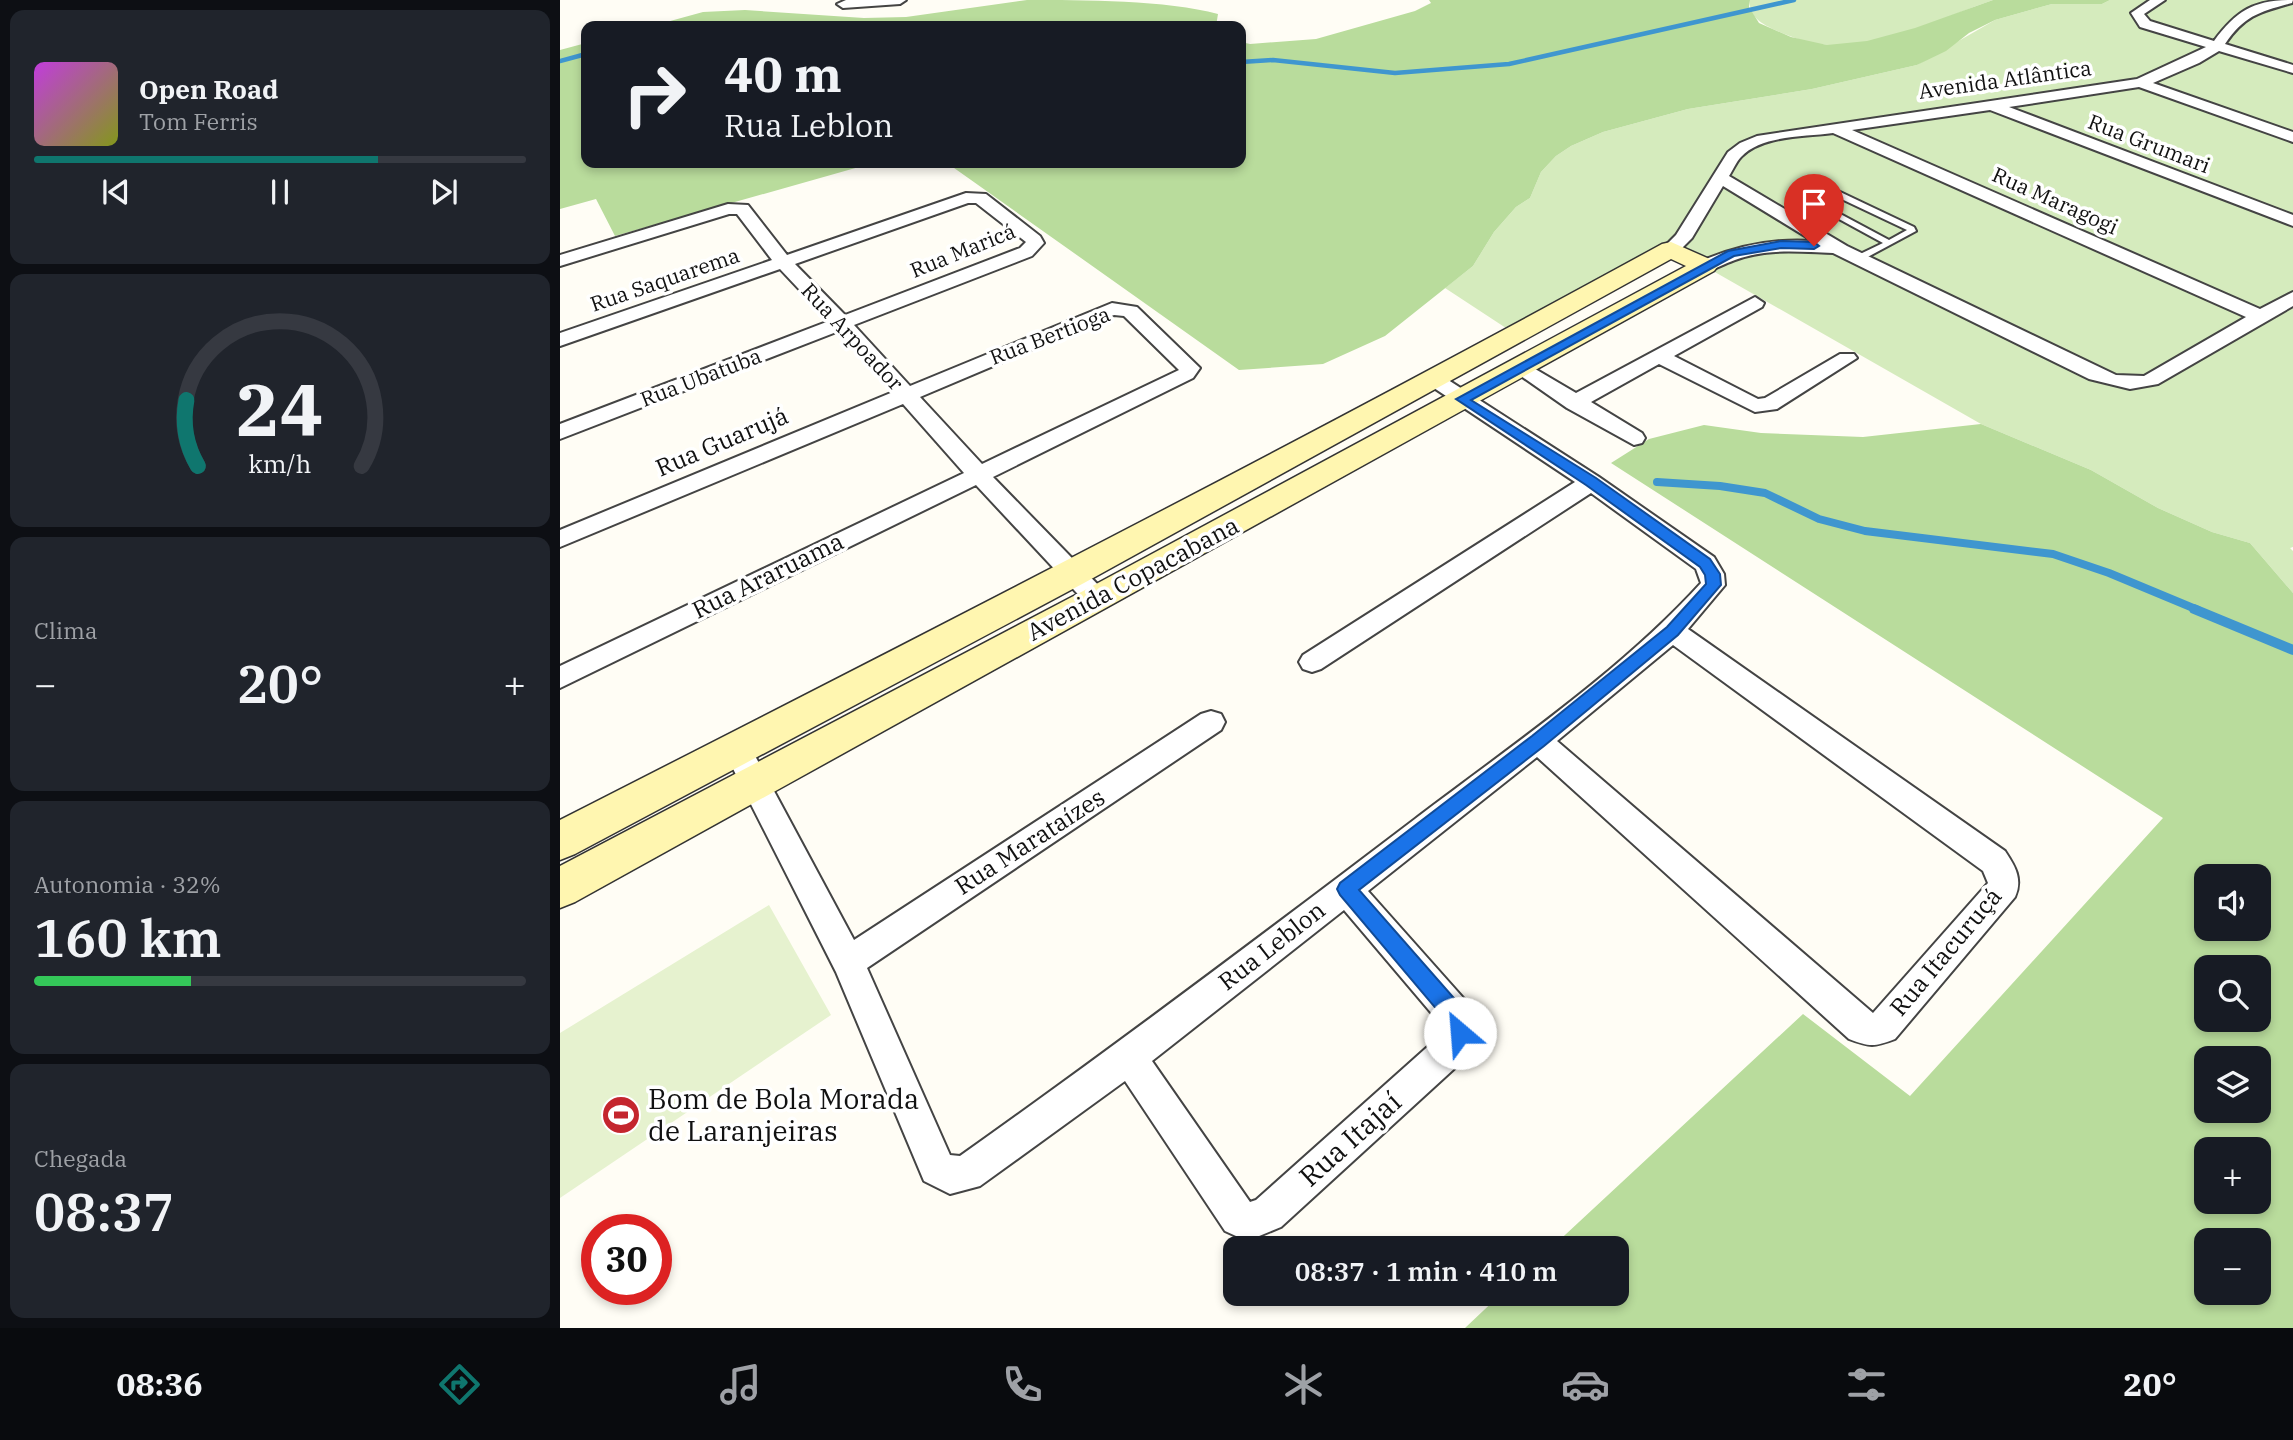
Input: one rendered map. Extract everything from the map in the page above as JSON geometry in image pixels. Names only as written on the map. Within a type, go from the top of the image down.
[{"type":"street","points":[[843,4],[900,0]]},
{"type":"street","points":[[2159,0],[2137,13],[2145,24],[2293,69]]},
{"type":"street","name":"Avenida Atlântica","points":[[1671,249],[1683,238],[1718,177],[1734,155],[1745,146],[1781,135],[2140,83],[2194,61],[2217,46],[2232,25],[2251,10],[2288,0]]},
{"type":"street","points":[[2140,83],[2293,137]]},
{"type":"street","name":"Rua Grumari","points":[[1991,105],[2293,221]]},
{"type":"street","name":"Rua Maragogi","points":[[1832,127],[2260,316]]},
{"type":"street","points":[[1718,177],[1850,254],[2096,375],[2120,383],[2132,384],[2151,380],[2293,298]]},
{"type":"street","name":"Rua Maricá","points":[[785,263],[974,197],[980,198],[1034,240],[1035,243],[1026,252],[842,323]]},
{"type":"street","name":"Rua Arpoador","points":[[560,261],[736,208],[742,209],[785,263],[976,473],[1085,587]]},
{"type":"street","points":[[1671,249],[1704,266],[1731,253],[1761,247],[1792,245],[1850,254]]},
{"type":"street","name":"Avenida Copacabana","points":[[560,888],[752,782],[1435,380],[1671,249]]},
{"type":"street","name":"Rua Saquarema","points":[[560,340],[785,263]]},
{"type":"street","name":"Avenida Copacabana","points":[[560,841],[736,747],[1085,587],[1462,399],[1704,266]]},
{"type":"street","points":[[1574,403],[1755,303]]},
{"type":"street","name":"Rua Bertioga","points":[[905,394],[1112,309],[1130,311],[1189,365],[1186,374],[976,473]]},
{"type":"street","name":"Rua Ubatuba","points":[[560,432],[842,323]]},
{"type":"street","points":[[1659,356],[1755,406],[1770,404],[1847,358]]},
{"type":"street","points":[[1518,368],[1634,438]]},
{"type":"street","name":"Rua Leblon","points":[[736,747],[848,962],[937,1168],[950,1176],[967,1173],[1129,1057],[1538,741],[1672,631],[1713,585],[1712,574],[1705,563],[1591,482],[1435,380]]},
{"type":"street","name":"Rua Guarujá","points":[[560,539],[905,394]]},
{"type":"street","name":"Rua Araruama","points":[[560,678],[976,473]]},
{"type":"street","points":[[1312,662],[1591,482]]},
{"type":"street","name":"Rua Itacuruçá","points":[[1538,741],[1861,1027],[1872,1030],[1883,1027],[2004,887],[2002,873],[1994,861],[1672,631]]},
{"type":"street","name":"Rua Marataízes","points":[[848,962],[1211,723]]},
{"type":"street","name":"Rua Itajaí","points":[[1129,1057],[1238,1218],[1247,1222],[1268,1213],[1455,1045],[1460,1033],[1453,1012],[1346,889]]},
{"type":"lane","points":[[1850,254],[1889,243],[1912,231],[1833,192],[1810,201],[1889,243]]},
{"type":"green space","points":[[1027,0],[1150,3],[1218,14],[1217,21],[670,21],[703,12],[745,10],[864,18],[906,17]]},
{"type":"green space","points":[[1429,0],[1750,0],[1749,7],[1759,23],[1791,37],[1827,45],[1867,41],[1915,28],[1993,0],[2110,0],[2102,4],[2052,4],[1995,20],[1969,33],[1946,51],[1917,65],[1812,89],[1688,109],[1603,132],[1571,146],[1556,156],[1541,172],[1530,198],[1516,207],[1494,232],[1473,266],[1385,336],[1323,364],[1239,370],[954,168],[1246,168],[1246,43],[1316,39],[1415,11],[1431,3]]},
{"type":"green space","points":[[1750,0],[1993,0],[1889,37],[1847,45],[1827,45],[1800,40],[1765,25],[1751,11]]},
{"type":"green space","points":[[2110,0],[2293,0],[2293,547],[2290,548],[2293,551],[2293,593],[2250,543],[2212,532],[2158,508],[2091,470],[1981,424],[1671,247],[1509,330],[1445,288],[1473,266],[1494,232],[1516,207],[1530,198],[1541,172],[1556,156],[1603,132],[1688,109],[1812,89],[1917,65],[1995,20],[2052,4],[2102,4]]},
{"type":"green space","points":[[581,44],[581,168],[855,168],[615,236],[596,199],[560,209],[560,50]]},
{"type":"green space","points":[[1981,424],[2091,470],[2158,508],[2212,532],[2250,543],[2293,593],[2293,1328],[1465,1328],[1488,1306],[1629,1306],[1629,1236],[1564,1236],[1803,1014],[1910,1096],[2163,818],[1611,463],[1649,439],[1704,425],[1761,433],[1863,437]]},
{"type":"green space","name":"Bom de Bola Morada de Laranjeiras","points":[[769,905],[831,1015],[560,1198],[560,1033]]},
{"type":"waterway","points":[[1246,62],[1273,60],[1395,73],[1509,64],[1794,0]]},
{"type":"waterway","points":[[560,61],[581,55]]},
{"type":"waterway","points":[[1657,482],[1720,486],[1765,493],[1819,519],[1865,531],[2053,554],[2109,573],[2198,610]]},
{"type":"waterway","points":[[2194,609],[2293,650]]},
{"type":"place","name":"Bom de Bola Morada de Laranjeiras","points":[[621,1115]]},
{"type":"route","points":[[1460,1033],[1453,1012],[1346,889],[1538,741],[1672,631],[1713,585],[1712,574],[1705,563],[1591,482],[1462,399],[1731,253],[1781,244],[1814,246]]}]
